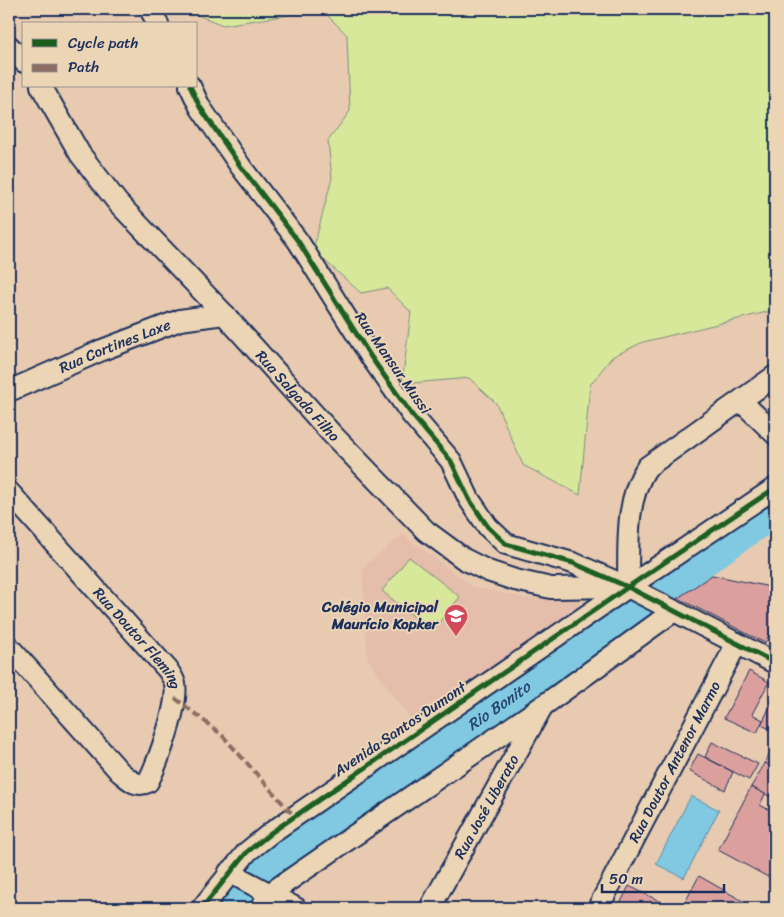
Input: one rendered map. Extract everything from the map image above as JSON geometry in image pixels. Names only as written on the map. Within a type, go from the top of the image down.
[{"type":"street","points":[[150,9],[157,22]]},
{"type":"street","points":[[9,46],[22,60]]},
{"type":"street","name":"Rua Salgado Filho","points":[[42,88],[80,154],[102,184],[409,515],[426,531],[464,559],[488,571],[551,588],[628,587]]},
{"type":"street","name":"Rua Mansur Mussi","points":[[191,88],[200,107],[241,167],[298,241],[376,364],[412,415],[451,461],[469,499],[488,527],[506,544],[573,564],[628,587],[775,663]]},
{"type":"street","name":"Rua Cortines Laxe","points":[[9,390],[102,350],[180,320],[224,314]]},
{"type":"street","points":[[628,587],[631,506],[638,481],[647,468],[775,376]]},
{"type":"street","points":[[741,401],[775,434]]},
{"type":"street","name":"Avenida Santos Dumont","points":[[202,908],[247,852],[272,832],[775,488]]},
{"type":"street","name":"Rua Doutor Fleming","points":[[9,492],[168,670],[175,682],[176,698],[148,782],[143,785],[135,784],[120,772],[9,647]]},
{"type":"street","points":[[265,901],[674,611]]},
{"type":"street","name":"Rua Doutor Antenor Marmo","points":[[598,908],[737,643]]},
{"type":"street","name":"Rua José Liberato","points":[[430,908],[544,705]]},
{"type":"street","points":[[478,750],[490,747],[499,749],[506,756],[507,768]]},
{"type":"street","points":[[230,872],[265,901],[296,908]]},
{"type":"shaded area","name":"Colégio Municipal Maurício Kopker","points":[[403,535],[473,587],[524,598],[579,599],[579,615],[413,722],[368,660],[362,568]]},
{"type":"green space","points":[[182,9],[775,9],[775,310],[643,342],[612,357],[590,385],[580,495],[523,465],[496,403],[469,378],[402,384],[411,312],[387,288],[361,293],[313,250],[332,178],[328,141],[350,111],[347,35],[322,10],[223,25]]},
{"type":"green space","points":[[409,557],[460,597],[432,631],[382,591]]},
{"type":"water","points":[[691,796],[719,810],[684,878],[656,864]]},
{"type":"building","points":[[712,575],[775,588],[775,622],[765,643],[678,598]]},
{"type":"building","points":[[749,671],[769,682],[752,714],[763,720],[757,733],[724,718]]},
{"type":"building","points":[[775,696],[775,731],[761,725]]},
{"type":"building","points":[[712,742],[758,764],[749,780],[705,757]]},
{"type":"building","points":[[775,742],[775,768],[765,763]]},
{"type":"building","points":[[698,754],[733,772],[725,790],[689,771]]},
{"type":"building","points":[[765,763],[775,768],[775,799],[751,787]]},
{"type":"building","points":[[751,787],[765,794],[760,805],[775,813],[775,863],[768,877],[718,850]]},
{"type":"building","points":[[699,876],[748,904],[746,908],[682,908]]},
{"type":"building","points":[[629,886],[674,908],[618,908]]},
{"type":"waterway","name":"Rio Bonito","points":[[233,908],[242,892],[277,860],[775,512]]},
{"type":"marked path","points":[[175,698],[222,735],[294,816]]},
{"type":"cycle path","points":[[191,88],[200,107],[241,167],[298,241],[371,357],[412,415],[451,461],[469,499],[488,527],[506,544],[573,563],[628,587],[775,663]]},
{"type":"cycle path","points":[[202,908],[247,852],[272,832],[775,488]]},
{"type":"place","name":"Colégio Municipal Maurício Kopker","points":[[456,637]]}]
